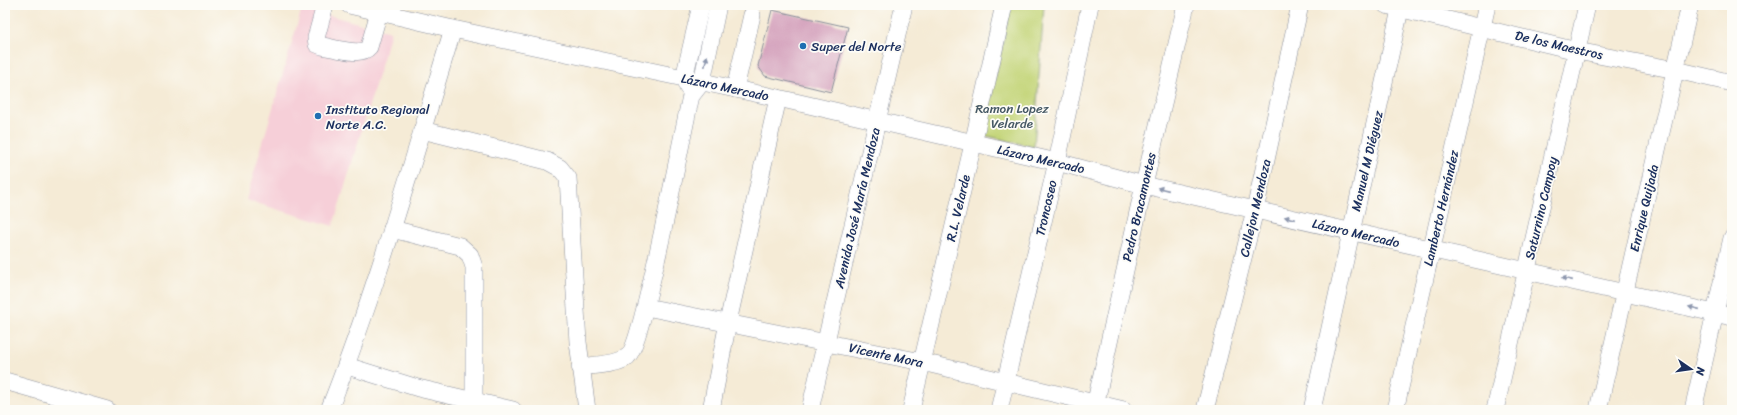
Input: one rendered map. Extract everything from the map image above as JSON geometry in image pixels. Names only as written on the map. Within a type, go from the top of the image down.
[{"type":"street","points":[[325,5],[316,38],[318,44],[359,52],[366,51],[369,47],[379,12]]},
{"type":"street","name":"Lázaro Mercado","points":[[349,5],[453,29],[778,98],[877,122],[1057,162],[1144,185],[1724,315]]},
{"type":"street","points":[[691,96],[684,78],[701,5]]},
{"type":"street","points":[[580,367],[619,361],[628,357],[634,347],[646,306],[691,96],[702,82],[718,5]]},
{"type":"street","name":"Avenida José María Mendoza","points":[[810,410],[904,5]]},
{"type":"street","name":"R.L. Velarde","points":[[911,410],[1004,5]]},
{"type":"street","name":"Troncoseo","points":[[999,410],[1057,162],[1090,5]]},
{"type":"street","name":"Pedro Bracamontes","points":[[1095,407],[1144,185],[1186,5]]},
{"type":"street","name":"Callejon Mendoza","points":[[1205,410],[1255,210],[1300,5]]},
{"type":"street","name":"Lamberto Hernández","points":[[1395,410],[1486,5]]},
{"type":"street","name":"Saturnino Campoy","points":[[1495,410],[1587,5]]},
{"type":"street","name":"Enrique Quijada","points":[[1598,410],[1690,5]]},
{"type":"street","name":"De los Maestros","points":[[1396,6],[1577,51],[1676,70],[1732,84]]},
{"type":"street","name":"Manuel M Diéguez","points":[[1312,410],[1351,232],[1396,6]]},
{"type":"street","points":[[735,89],[752,15]]},
{"type":"street","points":[[329,410],[347,366],[392,229],[453,29]]},
{"type":"street","points":[[711,410],[728,322],[778,98]]},
{"type":"street","points":[[422,130],[547,161],[560,168],[568,178],[580,367],[587,410]]},
{"type":"street","points":[[392,229],[460,246],[470,255],[474,267],[474,402]]},
{"type":"street","points":[[1693,410],[1724,315],[1732,238]]},
{"type":"street","name":"Vicente Mora","points":[[646,306],[922,362],[1005,382],[1095,407],[1124,410]]},
{"type":"street","points":[[347,366],[418,388],[513,410]]},
{"type":"street","points":[[5,381],[72,405],[106,410]]},
{"type":"shaded area","name":"Instituto Regional Norte A.C.","points":[[302,8],[391,32],[333,226],[246,200]]},
{"type":"green space","name":"Ramon Lopez Velarde","points":[[1011,5],[1044,5],[1034,147],[983,135]]},
{"type":"building","name":"Super del Norte","points":[[772,10],[848,27],[831,92],[765,76],[758,66]]},
{"type":"place","name":"Super del Norte","points":[[803,46]]},
{"type":"place","name":"Instituto Regional Norte A.C.","points":[[318,116]]}]
